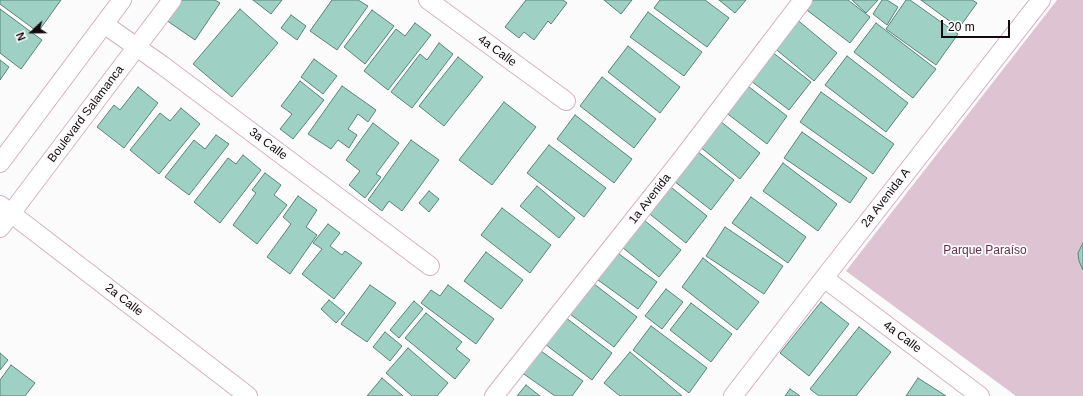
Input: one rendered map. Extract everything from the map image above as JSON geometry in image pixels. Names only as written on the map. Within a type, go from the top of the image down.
[{"type":"street","points":[[0,163],[122,0]]},
{"type":"street","name":"Boulevard Salamanca","points":[[0,228],[6,209],[136,48],[172,0]]},
{"type":"street","name":"4a Calle","points":[[428,0],[566,101]]},
{"type":"street","name":"1a Avenida","points":[[494,396],[681,160],[803,0]]},
{"type":"street","name":"2a Avenida A","points":[[733,396],[1041,0]]},
{"type":"street","name":"3a Calle","points":[[104,24],[162,65],[430,266]]},
{"type":"street","name":"2a Calle","points":[[6,209],[248,396]]},
{"type":"street","name":"4a Calle","points":[[824,278],[980,396]]},
{"type":"green space","name":"Parque Paraíso","points":[[1057,0],[1083,0],[1083,396],[1016,396],[846,271]]},
{"type":"building","points":[[0,0],[61,0],[38,32],[0,4]]},
{"type":"building","points":[[181,0],[215,0],[220,3],[195,40],[166,20]]},
{"type":"building","points":[[253,0],[282,0],[271,14]]},
{"type":"building","points":[[332,0],[358,0],[368,6],[337,50],[310,31]]},
{"type":"building","points":[[526,0],[563,0],[567,3],[551,24],[548,21],[534,40],[524,32],[519,38],[505,27]]},
{"type":"building","points":[[604,0],[632,0],[621,14]]},
{"type":"building","points":[[660,0],[705,0],[729,18],[707,47],[654,8]]},
{"type":"building","points":[[719,0],[746,0],[735,13]]},
{"type":"building","points":[[803,0],[848,0],[870,17],[850,43],[799,4]]},
{"type":"building","points":[[852,0],[878,0],[866,13]]},
{"type":"building","points":[[882,0],[887,0],[898,7],[887,25],[873,14]]},
{"type":"building","points":[[906,0],[910,0],[958,34],[936,65],[886,29]]},
{"type":"building","points":[[921,0],[972,0],[977,3],[959,28]]},
{"type":"building","points":[[0,9],[42,40],[21,69],[0,53]]},
{"type":"building","points":[[240,9],[278,43],[232,97],[193,64]]},
{"type":"building","points":[[372,10],[394,26],[365,64],[344,47]]},
{"type":"building","points":[[648,12],[702,52],[684,76],[630,37]]},
{"type":"building","points":[[789,13],[837,53],[814,81],[766,41]]},
{"type":"building","points":[[291,15],[306,26],[297,40],[281,28]]},
{"type":"building","points":[[415,23],[431,35],[388,90],[364,71],[396,29],[405,36]]},
{"type":"building","points":[[876,23],[936,69],[913,98],[854,52]]},
{"type":"building","points":[[759,42],[811,82],[789,110],[738,71]]},
{"type":"building","points":[[439,43],[453,54],[412,108],[391,92],[420,54],[427,60]]},
{"type":"building","points":[[628,46],[680,87],[660,113],[608,72]]},
{"type":"building","points":[[847,56],[908,103],[886,132],[825,85]]},
{"type":"building","points":[[458,57],[483,77],[444,126],[419,106]]},
{"type":"building","points":[[314,59],[337,76],[323,94],[301,77]]},
{"type":"building","points":[[0,60],[9,67],[0,80]]},
{"type":"building","points":[[602,77],[656,119],[634,148],[580,106]]},
{"type":"building","points":[[736,77],[787,116],[767,144],[716,105]]},
{"type":"building","points":[[300,81],[324,100],[293,139],[280,129],[292,114],[281,106]]},
{"type":"building","points":[[342,86],[376,110],[368,122],[358,114],[348,129],[357,135],[349,148],[338,140],[331,149],[308,134]]},
{"type":"building","points":[[138,87],[158,103],[124,148],[97,127],[114,105],[120,110]]},
{"type":"building","points":[[821,92],[894,144],[873,174],[800,122]]},
{"type":"building","points":[[504,102],[536,127],[492,185],[459,160]]},
{"type":"building","points":[[181,108],[200,124],[159,174],[130,150],[160,113],[170,121]]},
{"type":"building","points":[[710,113],[760,153],[740,179],[689,138]]},
{"type":"building","points":[[575,115],[632,159],[614,183],[557,139]]},
{"type":"building","points":[[373,123],[399,143],[376,174],[381,177],[365,198],[349,185],[360,171],[346,160]]},
{"type":"building","points":[[802,132],[867,178],[850,203],[784,158]]},
{"type":"building","points":[[216,135],[229,144],[189,195],[165,177],[194,140],[205,149]]},
{"type":"building","points":[[411,140],[439,160],[402,211],[389,201],[382,211],[368,200]]},
{"type":"building","points":[[688,144],[734,180],[711,210],[665,174]]},
{"type":"building","points":[[549,145],[606,188],[584,217],[527,173]]},
{"type":"building","points":[[243,155],[261,170],[220,223],[194,202],[228,158],[236,164]]},
{"type":"building","points":[[783,163],[837,204],[818,231],[763,191]]},
{"type":"building","points":[[265,173],[281,185],[274,195],[287,205],[257,244],[233,225],[256,193],[252,190]]},
{"type":"building","points":[[662,180],[707,216],[686,243],[641,207]]},
{"type":"building","points":[[537,186],[575,218],[559,238],[520,206]]},
{"type":"building","points":[[429,191],[439,199],[429,212],[419,203]]},
{"type":"building","points":[[298,196],[317,210],[306,227],[317,235],[290,274],[267,257],[291,224],[283,217]]},
{"type":"building","points":[[751,197],[806,237],[788,263],[732,223]]},
{"type":"building","points":[[502,208],[551,245],[530,273],[481,235]]},
{"type":"building","points":[[634,212],[681,250],[659,277],[612,239]]},
{"type":"building","points":[[328,224],[340,233],[330,246],[342,255],[345,251],[362,263],[334,299],[302,274],[322,249],[313,243]]},
{"type":"building","points":[[725,227],[783,266],[764,294],[706,256]]},
{"type":"building","points":[[1083,243],[1083,270],[1079,261],[1078,253]]},
{"type":"building","points":[[607,245],[657,282],[638,309],[587,272]]},
{"type":"building","points":[[486,252],[523,280],[501,309],[464,281]]},
{"type":"building","points":[[703,258],[759,302],[737,330],[682,287]]},
{"type":"building","points":[[585,277],[637,317],[614,347],[562,308]]},
{"type":"building","points":[[370,285],[396,303],[367,342],[341,324]]},
{"type":"building","points":[[448,285],[494,319],[476,344],[421,303],[431,290],[440,296]]},
{"type":"building","points":[[666,289],[683,302],[662,329],[645,316]]},
{"type":"building","points":[[329,300],[345,313],[336,323],[321,309]]},
{"type":"building","points":[[414,301],[423,309],[399,338],[390,330]]},
{"type":"building","points":[[821,302],[849,324],[809,376],[780,353]]},
{"type":"building","points":[[691,303],[732,334],[711,362],[670,330]]},
{"type":"building","points":[[426,313],[462,342],[456,349],[470,360],[455,379],[405,338]]},
{"type":"building","points":[[561,314],[612,353],[592,380],[541,341]]},
{"type":"building","points":[[651,326],[707,368],[689,393],[633,350]]},
{"type":"building","points":[[859,327],[891,352],[856,396],[819,396],[810,389]]},
{"type":"building","points":[[385,332],[402,346],[390,361],[373,347]]},
{"type":"building","points":[[408,348],[448,383],[437,396],[412,396],[386,373]]},
{"type":"building","points":[[538,349],[583,381],[572,396],[555,396],[521,372]]},
{"type":"building","points":[[630,352],[682,396],[620,396],[604,383]]},
{"type":"building","points":[[0,353],[8,360],[0,370]]},
{"type":"building","points":[[11,365],[35,383],[25,396],[0,396],[0,380]]},
{"type":"building","points":[[382,378],[403,396],[367,396]]},
{"type":"building","points":[[918,378],[946,396],[906,396]]},
{"type":"building","points":[[526,385],[540,396],[517,396]]},
{"type":"building","points":[[790,389],[800,396],[785,396]]}]
